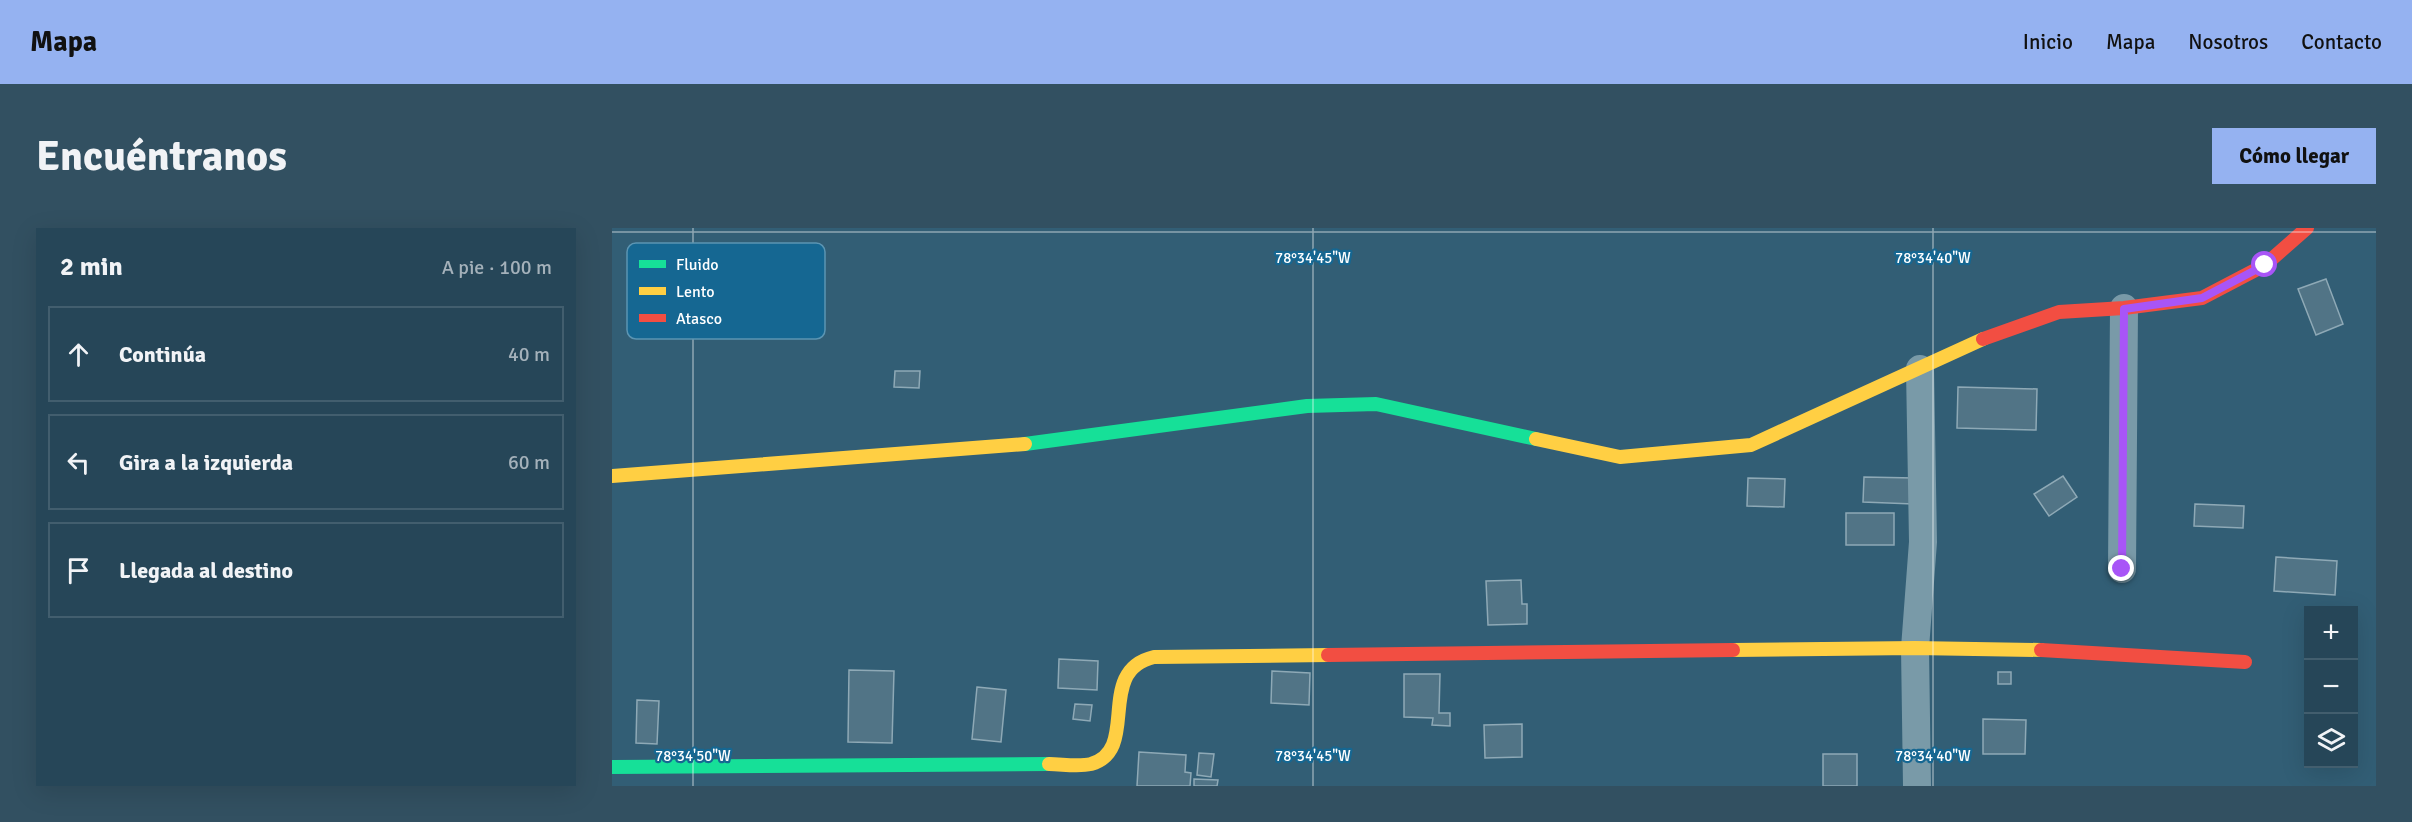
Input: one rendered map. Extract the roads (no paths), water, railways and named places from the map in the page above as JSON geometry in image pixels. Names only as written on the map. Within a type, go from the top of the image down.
[{"type":"street","points":[[612,476],[1019,445],[1244,417],[1307,406],[1376,404],[1620,457],[1751,445],[1991,335],[2059,312],[2124,309],[2202,298],[2265,265],[2307,228]]},
{"type":"street","points":[[2122,569],[2124,309]]},
{"type":"street","points":[[1917,786],[1915,648],[1923,542],[1920,369]]},
{"type":"street","points":[[612,767],[1090,764],[1105,758],[1114,744],[1122,682],[1126,673],[1143,660],[1154,657],[1915,648],[2090,651],[2245,662]]}]
